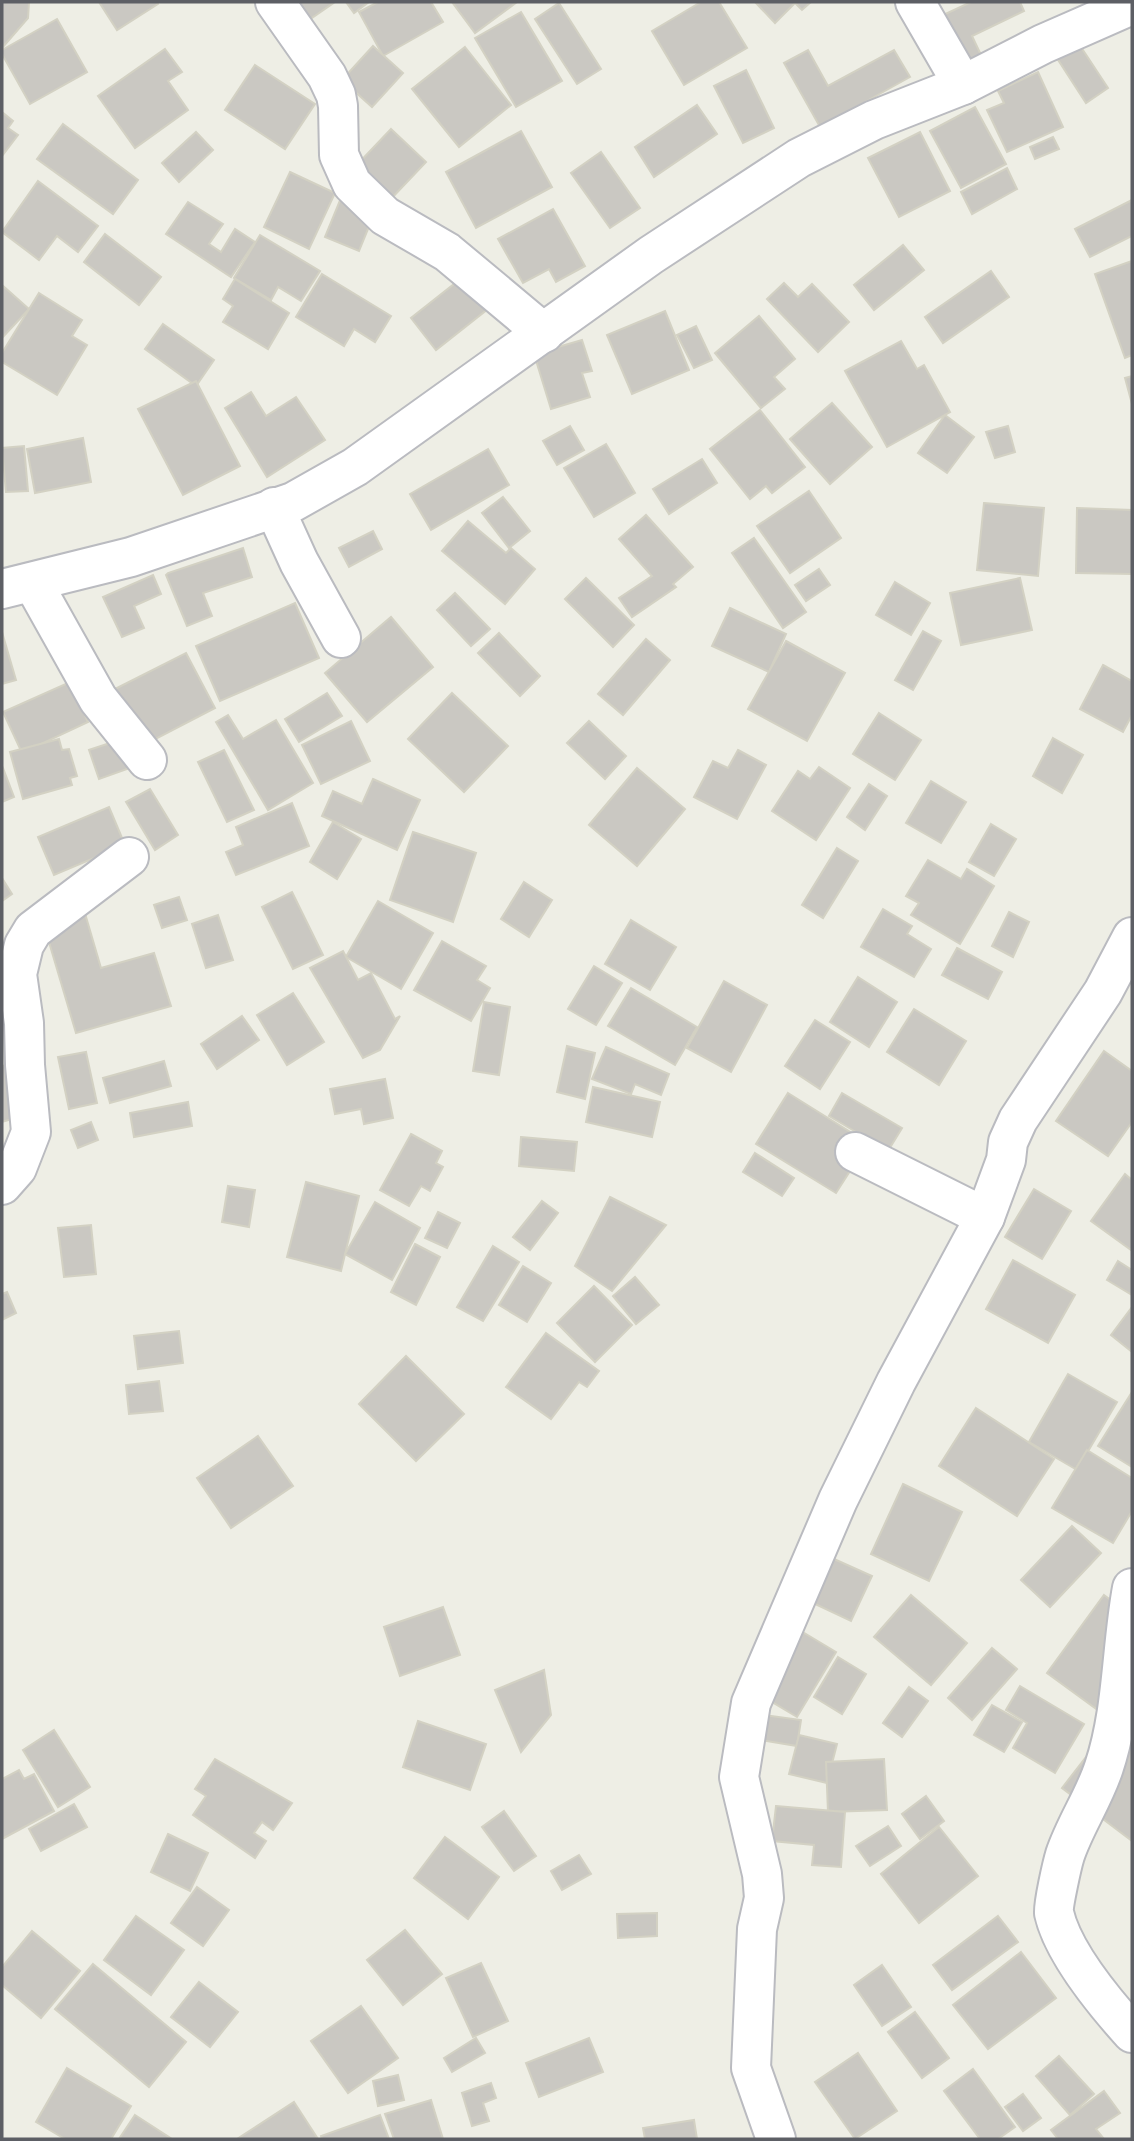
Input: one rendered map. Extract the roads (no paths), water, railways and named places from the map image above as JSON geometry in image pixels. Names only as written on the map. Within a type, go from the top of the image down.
[{"type":"street","points":[[275,2],[327,76],[336,95],[339,155],[352,184],[385,216],[447,252],[544,332]]},
{"type":"street","points":[[915,2],[963,85]]},
{"type":"street","points":[[147,760],[98,699],[17,586],[131,557],[293,502],[355,467],[651,255],[799,158],[874,120],[963,85],[1043,44],[1132,5]]},
{"type":"street","points":[[274,507],[299,562],[341,638]]},
{"type":"street","points":[[2,1185],[17,1168],[32,1132],[24,1023],[17,974],[24,945],[33,930],[129,857]]},
{"type":"street","points":[[776,2139],[751,2067],[757,1929],[764,1898],[762,1874],[739,1777],[751,1703],[838,1500],[895,1382],[985,1217],[1006,1160],[1008,1142],[1018,1120],[1103,992],[1132,937]]},
{"type":"street","points":[[855,1152],[985,1217]]},
{"type":"street","points":[[1132,1588],[1120,1695],[1104,1767],[1065,1855],[1054,1911],[1068,1947],[1106,2003],[1132,2033]]}]
